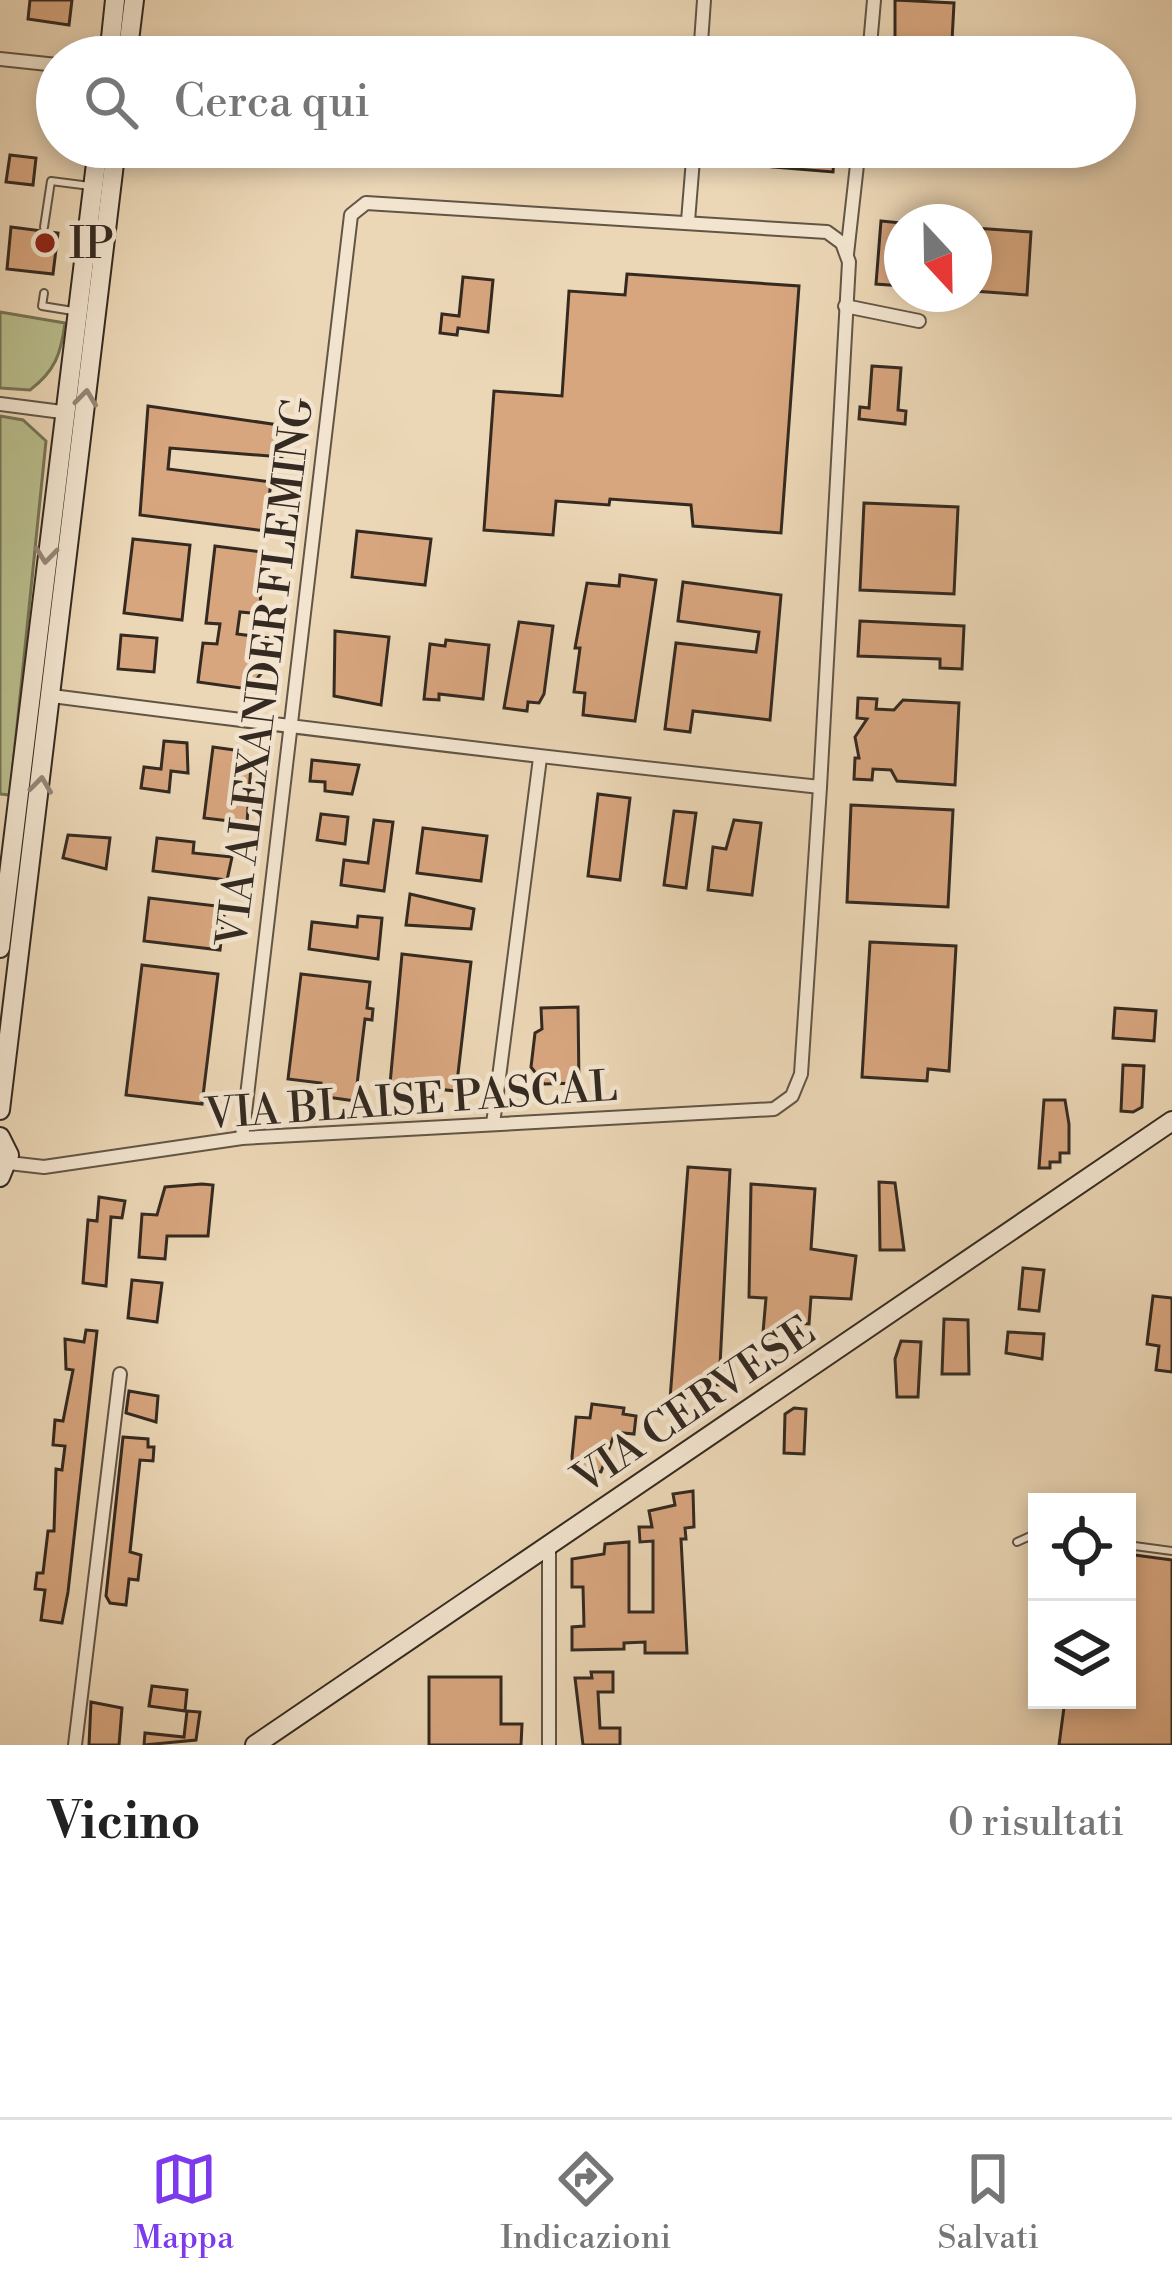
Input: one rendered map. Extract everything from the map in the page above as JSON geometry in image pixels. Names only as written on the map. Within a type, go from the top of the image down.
[{"type":"street","points":[[111,36],[115,0]]},
{"type":"street","points":[[130,36],[134,0]]},
{"type":"street","points":[[701,36],[704,0]]},
{"type":"street","points":[[871,36],[874,0]]},
{"type":"street","points":[[0,59],[36,63]]},
{"type":"street","points":[[0,948],[9,805],[95,168]]},
{"type":"street","points":[[0,1110],[114,168]]},
{"type":"street","points":[[692,168],[688,220],[827,232],[842,243],[847,255]]},
{"type":"street","points":[[52,696],[539,758],[820,787],[847,255],[857,168]]},
{"type":"street","name":"VIA ALEXANDER FLEMING","points":[[242,1138],[351,215],[366,203],[688,220]]},
{"type":"street","points":[[845,306],[919,321]]},
{"type":"street","points":[[0,404],[62,412]]},
{"type":"street","points":[[493,1124],[539,758]]},
{"type":"street","name":"VIA BLAISE PASCAL","points":[[4,1170],[242,1138],[774,1109],[792,1096],[801,1074],[820,787]]},
{"type":"street","name":"VIA CERVESE","points":[[255,1745],[1172,1121]]},
{"type":"street","points":[[0,1137],[4,1170]]},
{"type":"street","points":[[75,1745],[120,1374]]},
{"type":"street","points":[[549,1546],[549,1745]]},
{"type":"lane","points":[[44,227],[51,181],[93,187]]},
{"type":"lane","points":[[44,293],[42,306],[76,312]]},
{"type":"lane","points":[[1017,1542],[1028,1537]]},
{"type":"lane","points":[[1136,1546],[1172,1551]]},
{"type":"green space","points":[[0,312],[65,323],[55,361],[30,390],[0,388]]},
{"type":"green space","points":[[0,416],[23,420],[46,441],[10,795],[0,794]]},
{"type":"building","points":[[30,0],[72,0],[69,25],[28,19]]},
{"type":"building","points":[[895,0],[954,3],[952,36],[895,36]]},
{"type":"building","points":[[10,155],[36,158],[33,185],[6,182]]},
{"type":"building","points":[[784,168],[833,168],[833,172]]},
{"type":"building","points":[[881,221],[884,221],[884,285],[876,284]]},
{"type":"building","points":[[11,227],[58,233],[53,274],[7,269]]},
{"type":"building","points":[[992,229],[1031,232],[1027,295],[992,292]]},
{"type":"building","points":[[627,274],[799,286],[781,533],[693,526],[691,505],[610,499],[609,505],[556,501],[553,535],[484,530],[494,391],[562,396],[569,291],[625,295]]},
{"type":"building","points":[[463,277],[493,280],[488,332],[458,328],[457,335],[440,333],[442,314],[459,316]]},
{"type":"building","points":[[872,366],[901,368],[898,410],[906,411],[905,424],[859,419],[860,407],[869,408]]},
{"type":"building","points":[[148,406],[286,426],[282,457],[170,448],[168,469],[271,482],[265,531],[140,515]]},
{"type":"building","points":[[864,503],[958,507],[954,594],[860,590]]},
{"type":"building","points":[[357,531],[431,539],[425,585],[352,577]]},
{"type":"building","points":[[133,539],[190,545],[182,620],[124,613]]},
{"type":"building","points":[[215,546],[262,552],[260,614],[240,612],[237,634],[269,638],[265,669],[248,689],[198,682],[203,643],[217,644],[220,624],[206,623]]},
{"type":"building","points":[[620,575],[656,580],[635,721],[583,715],[585,693],[574,692],[580,648],[575,648],[587,583],[619,586]]},
{"type":"building","points":[[683,582],[781,595],[770,720],[693,711],[690,732],[665,729],[676,643],[756,652],[759,632],[678,621]]},
{"type":"building","points":[[860,621],[964,626],[962,669],[940,668],[940,659],[858,656]]},
{"type":"building","points":[[519,622],[553,626],[544,694],[539,703],[528,702],[527,711],[504,708]]},
{"type":"building","points":[[335,631],[389,637],[381,705],[334,696]]},
{"type":"building","points":[[121,635],[157,638],[154,672],[118,669]]},
{"type":"building","points":[[446,640],[489,645],[483,699],[439,694],[439,700],[424,699],[430,644],[445,646]]},
{"type":"building","points":[[858,698],[877,699],[876,709],[894,710],[903,700],[959,703],[955,785],[897,781],[891,770],[873,769],[872,780],[854,779],[855,758],[859,758],[855,737],[867,719],[857,718]]},
{"type":"building","points":[[164,741],[187,743],[188,773],[171,771],[169,792],[141,788],[144,767],[161,769]]},
{"type":"building","points":[[213,747],[241,751],[251,764],[247,823],[204,818]]},
{"type":"building","points":[[312,760],[359,765],[352,794],[325,791],[325,782],[310,781]]},
{"type":"building","points":[[598,794],[630,798],[620,880],[588,876]]},
{"type":"building","points":[[851,805],[953,810],[948,907],[847,902]]},
{"type":"building","points":[[674,811],[696,813],[686,888],[664,885]]},
{"type":"building","points":[[321,814],[348,817],[345,844],[317,840]]},
{"type":"building","points":[[374,820],[393,822],[384,891],[341,885],[344,860],[368,863]]},
{"type":"building","points":[[734,820],[761,823],[752,895],[708,890],[713,847],[726,849]]},
{"type":"building","points":[[423,828],[487,836],[481,881],[417,873]]},
{"type":"building","points":[[68,835],[110,838],[106,869],[63,858]]},
{"type":"building","points":[[157,838],[194,842],[193,853],[232,857],[227,880],[153,871]]},
{"type":"building","points":[[410,894],[474,909],[471,929],[406,925]]},
{"type":"building","points":[[149,898],[225,907],[220,950],[144,941]]},
{"type":"building","points":[[358,916],[382,918],[378,959],[309,949],[312,922],[357,927]]},
{"type":"building","points":[[870,942],[956,946],[949,1071],[928,1069],[927,1081],[862,1077]]},
{"type":"building","points":[[402,954],[471,962],[456,1091],[390,1084]]},
{"type":"building","points":[[142,965],[218,974],[202,1104],[126,1095]]},
{"type":"building","points":[[301,974],[370,982],[367,1008],[373,1009],[372,1020],[365,1019],[355,1101],[320,1096],[321,1083],[288,1079]]},
{"type":"building","points":[[578,1007],[579,1083],[544,1084],[531,1067],[535,1033],[542,1029],[541,1008]]},
{"type":"building","points":[[1115,1008],[1156,1011],[1154,1041],[1113,1038]]},
{"type":"building","points":[[1123,1065],[1144,1066],[1142,1107],[1133,1112],[1121,1111]]},
{"type":"building","points":[[1044,1100],[1065,1100],[1069,1124],[1069,1153],[1060,1153],[1060,1162],[1050,1162],[1050,1168],[1039,1168]]},
{"type":"building","points":[[688,1167],[730,1170],[719,1385],[701,1384],[701,1395],[689,1394],[688,1400],[670,1399]]},
{"type":"building","points":[[879,1182],[895,1183],[904,1250],[880,1250]]},
{"type":"building","points":[[751,1184],[815,1189],[811,1249],[856,1256],[851,1299],[811,1297],[809,1324],[795,1323],[794,1333],[777,1331],[776,1345],[762,1344],[766,1298],[749,1297]]},
{"type":"building","points":[[213,1185],[208,1236],[167,1236],[165,1259],[139,1257],[142,1214],[157,1215],[165,1187]]},
{"type":"building","points":[[99,1197],[125,1201],[122,1218],[111,1217],[106,1286],[83,1283],[88,1220],[97,1221]]},
{"type":"building","points":[[1023,1268],[1044,1270],[1039,1311],[1019,1309]]},
{"type":"building","points":[[132,1280],[162,1283],[157,1322],[128,1318]]},
{"type":"building","points":[[1153,1296],[1172,1298],[1172,1372],[1156,1370],[1159,1346],[1147,1344]]},
{"type":"building","points":[[944,1319],[968,1320],[969,1374],[942,1374]]},
{"type":"building","points":[[86,1330],[97,1331],[62,1623],[41,1620],[45,1590],[35,1589],[37,1573],[43,1573],[48,1531],[54,1531],[56,1469],[62,1470],[65,1446],[53,1445],[55,1420],[63,1421],[73,1370],[66,1369],[65,1339],[84,1342]]},
{"type":"building","points":[[1008,1332],[1044,1334],[1042,1359],[1006,1353]]},
{"type":"building","points":[[901,1341],[921,1342],[918,1397],[897,1397],[895,1359]]},
{"type":"building","points":[[129,1391],[158,1396],[156,1422],[126,1413]]},
{"type":"building","points":[[592,1404],[624,1408],[623,1414],[636,1416],[634,1434],[615,1432],[601,1472],[573,1469],[576,1417],[590,1418]]},
{"type":"building","points":[[794,1408],[806,1409],[804,1454],[784,1453],[785,1414]]},
{"type":"building","points":[[123,1437],[148,1439],[148,1447],[154,1447],[153,1461],[140,1460],[130,1552],[141,1555],[138,1580],[129,1579],[126,1605],[110,1603],[106,1596]]},
{"type":"building","points":[[693,1491],[694,1527],[685,1528],[686,1539],[681,1539],[687,1653],[645,1653],[645,1642],[624,1643],[624,1649],[572,1650],[572,1627],[584,1626],[583,1587],[572,1587],[572,1559],[604,1554],[605,1544],[629,1542],[629,1612],[653,1612],[653,1541],[640,1542],[639,1527],[652,1527],[649,1511],[675,1505],[673,1494]]},
{"type":"building","points":[[1136,1555],[1172,1560],[1172,1745],[1059,1745],[1064,1709],[1136,1709]]},
{"type":"building","points":[[591,1672],[613,1672],[613,1692],[598,1692],[600,1728],[620,1728],[620,1745],[583,1745],[575,1678],[592,1678]]},
{"type":"building","points":[[429,1677],[501,1677],[501,1724],[522,1724],[521,1745],[429,1745]]},
{"type":"building","points":[[152,1686],[187,1690],[185,1711],[149,1706]]},
{"type":"building","points":[[91,1702],[122,1708],[119,1745],[89,1745]]},
{"type":"building","points":[[187,1711],[200,1712],[196,1740],[144,1745],[145,1733],[184,1737]]},
{"type":"place","name":"IP","points":[[45,243]]}]
